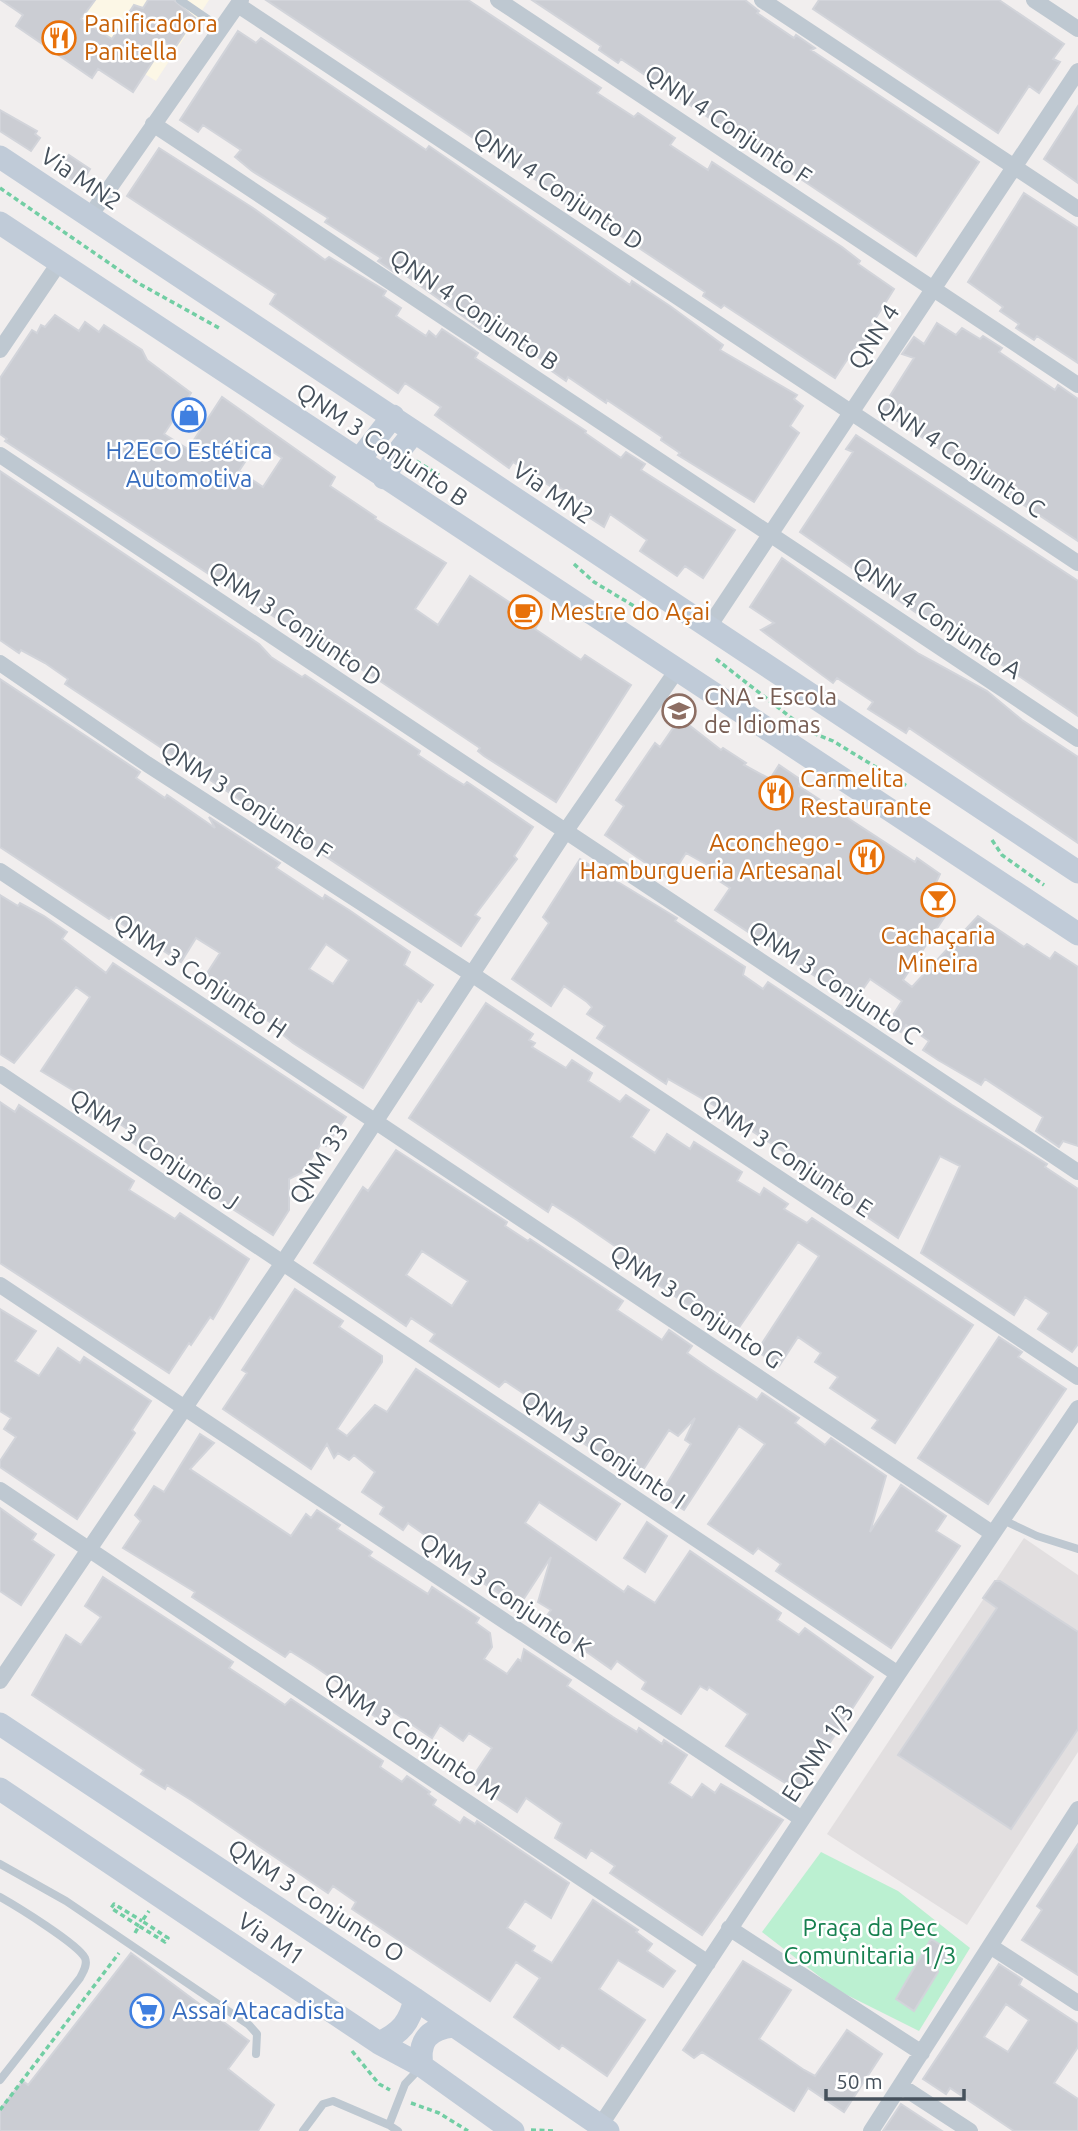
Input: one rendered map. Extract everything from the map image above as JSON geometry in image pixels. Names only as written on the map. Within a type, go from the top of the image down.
[{"type":"main road","name":"Via MN2","points":[[0,157],[393,415],[414,432],[1078,872]]},
{"type":"main road","name":"QNM 3 Conjunto B","points":[[0,223],[935,840]]},
{"type":"main road","points":[[359,460],[393,415]]},
{"type":"main road","points":[[384,478],[399,451],[414,432]]},
{"type":"main road","points":[[935,840],[990,862],[1078,920]]},
{"type":"main road","points":[[935,840],[1078,934]]},
{"type":"main road","name":"QNM 3 Conjunto O","points":[[0,1724],[415,1999],[604,2128]]},
{"type":"main road","name":"Via M1","points":[[0,1789],[379,2043],[422,2066],[513,2131]]},
{"type":"main road","points":[[379,2043],[398,2034],[411,2018],[415,1999]]},
{"type":"main road","points":[[422,2066],[420,2051],[425,2037],[438,2028],[453,2026]]},
{"type":"street","name":"QNN 4 Conjunto F","points":[[498,0],[1078,385]]},
{"type":"street","points":[[762,0],[1078,209]]},
{"type":"street","points":[[1034,0],[1078,29]]},
{"type":"street","points":[[90,216],[239,2]]},
{"type":"street","name":"QNN 4 Conjunto D","points":[[239,2],[852,412]]},
{"type":"street","name":"QNN 4","points":[[708,628],[1078,71]]},
{"type":"street","name":"QNN 4 Conjunto B","points":[[153,124],[771,534]]},
{"type":"street","points":[[0,350],[59,263]]},
{"type":"street","name":"QNN 4 Conjunto C","points":[[852,412],[1078,562]]},
{"type":"street","name":"QNM 3 Conjunto D","points":[[0,455],[565,831]]},
{"type":"street","name":"QNN 4 Conjunto A","points":[[771,534],[1078,739]]},
{"type":"street","name":"QNM 3 Conjunto F","points":[[0,663],[147,764],[470,973]]},
{"type":"street","name":"QNM 33","points":[[0,1681],[282,1264],[374,1119],[565,831],[677,670]]},
{"type":"street","name":"QNM 3 Conjunto C","points":[[565,831],[1078,1172]]},
{"type":"street","name":"QNM 3 Conjunto H","points":[[0,871],[374,1119]]},
{"type":"street","name":"QNM 3 Conjunto E","points":[[470,973],[1078,1377]]},
{"type":"street","name":"QNM 3 Conjunto J","points":[[0,1074],[282,1264]]},
{"type":"street","name":"QNM 3 Conjunto G","points":[[374,1119],[997,1526]]},
{"type":"street","name":"QNM 3 Conjunto I","points":[[282,1264],[898,1674]]},
{"type":"street","name":"QNM 3 Conjunto K","points":[[0,1285],[802,1819]]},
{"type":"street","name":"EQNM 1/3","points":[[604,2128],[729,1928],[1078,1408]]},
{"type":"street","name":"QNM 3 Conjunto M","points":[[0,1490],[708,1963]]},
{"type":"street","points":[[871,2131],[1078,1809]]},
{"type":"street","points":[[729,1928],[922,2053]]},
{"type":"street","points":[[990,1946],[1078,2003]]},
{"type":"street","points":[[901,2086],[970,2131]]},
{"type":"lane","points":[[180,0],[221,28]]},
{"type":"lane","points":[[997,1526],[1078,1549]]},
{"type":"lane","points":[[0,1864],[128,1942],[252,2028],[258,2039],[256,2054]]},
{"type":"lane","points":[[0,1897],[67,1942],[85,1957],[86,1963],[80,1978],[0,2080]]},
{"type":"lane","points":[[389,2125],[405,2084],[422,2066]]},
{"type":"lane","points":[[308,2129],[323,2104],[333,2101],[398,2131]]},
{"type":"path","points":[[0,188],[138,283],[223,330]]},
{"type":"path","points":[[399,451],[444,478]]},
{"type":"path","points":[[565,556],[594,582],[659,621]]},
{"type":"path","points":[[713,656],[809,731],[833,741],[915,790]]},
{"type":"path","points":[[990,838],[1002,855],[1052,890]]},
{"type":"path","points":[[142,1921],[159,1896]]},
{"type":"path","points":[[114,1904],[142,1921],[168,1938],[165,1942],[111,1908],[114,1904]]},
{"type":"path","points":[[0,2110],[139,1926]]},
{"type":"path","points":[[526,2131],[543,2128],[556,2131]]},
{"type":"shaded area","points":[[27,0],[209,0],[156,81]]},
{"type":"shaded area","points":[[1024,1538],[1078,1575],[1078,1752],[967,1925],[827,1834]]},
{"type":"green space","name":"Praça da Pec Comunitaria 1/3","points":[[821,1852],[898,1891],[970,1948],[919,2031],[837,1990],[762,1932]]},
{"type":"building","points":[[1,0],[95,0],[81,19],[112,39],[134,5],[143,8],[148,0],[174,0],[195,18],[174,49],[165,43],[133,92],[98,69],[92,78],[16,26],[23,15]]},
{"type":"building","points":[[266,0],[468,0],[601,88],[597,93],[634,117],[638,113],[675,138],[670,145],[708,170],[712,162],[842,247],[860,261],[858,264],[894,289],[867,332],[871,335],[862,349],[856,346],[835,378],[724,305],[721,308],[703,296],[705,292],[576,206],[573,209],[555,197],[557,194]]},
{"type":"building","points":[[532,0],[745,0],[759,11],[757,13],[794,38],[796,35],[815,48],[811,50],[979,162],[916,256],[621,59],[618,63],[599,50],[601,46]]},
{"type":"building","points":[[819,0],[999,0],[1064,44],[1053,59],[1060,62],[1039,93],[1029,86],[998,133],[813,9]]},
{"type":"building","points":[[238,31],[256,43],[261,38],[426,150],[429,146],[630,285],[632,281],[670,306],[723,345],[720,350],[797,395],[794,399],[803,406],[790,426],[799,433],[754,502],[678,455],[680,453],[661,440],[662,437],[607,400],[606,403],[568,377],[566,381],[549,369],[551,366],[495,329],[489,335],[397,269],[395,273],[378,261],[381,258],[325,222],[328,218],[252,171],[235,157],[241,150],[203,125],[198,132],[180,120]]},
{"type":"building","points":[[1078,106],[1078,183],[1044,159]]},
{"type":"building","points":[[0,110],[37,131],[35,134],[40,138],[31,151],[0,131]]},
{"type":"building","points":[[159,148],[253,208],[325,260],[329,257],[386,291],[383,296],[401,308],[396,316],[426,336],[429,331],[436,337],[442,329],[478,353],[475,358],[586,431],[585,433],[621,458],[626,452],[645,464],[641,470],[735,530],[703,578],[685,566],[677,576],[640,551],[647,540],[610,514],[604,527],[584,514],[587,505],[553,483],[550,486],[513,462],[509,468],[435,415],[441,407],[405,383],[398,393],[270,304],[276,294],[127,196]]},
{"type":"building","points":[[69,155],[90,169],[80,185],[58,171]]},
{"type":"building","points":[[1024,193],[1078,228],[1078,363],[1037,336],[1034,340],[1016,328],[1019,324],[1000,311],[1003,307],[968,282]]},
{"type":"building","points":[[55,315],[79,331],[85,322],[99,332],[104,325],[142,350],[147,360],[191,393],[164,434],[188,449],[222,397],[335,477],[330,486],[376,517],[375,519],[446,563],[415,609],[438,625],[470,576],[539,622],[535,629],[581,660],[585,655],[631,685],[556,802],[484,756],[478,751],[480,748],[371,675],[299,633],[5,441],[7,439],[0,434],[0,378],[32,330],[37,333],[41,325],[45,327]],"holes":[[[258,442],[282,458],[263,487],[239,471]]]},
{"type":"building","points":[[937,323],[956,335],[962,328],[980,339],[983,336],[1002,348],[999,352],[1055,390],[1058,385],[1078,399],[1078,541],[881,410],[914,358],[902,354],[914,337],[924,344]]},
{"type":"building","points":[[856,435],[1078,581],[1078,716],[1004,666],[985,655],[983,658],[964,646],[800,532],[853,452],[846,449]]},
{"type":"building","points":[[0,471],[259,644],[271,657],[302,677],[305,675],[420,751],[418,755],[464,785],[467,782],[533,827],[514,856],[517,859],[475,915],[480,918],[461,946],[65,684],[68,679],[45,663],[21,650],[19,653],[0,640]]},
{"type":"building","points":[[782,558],[919,654],[987,691],[1022,720],[1078,757],[1078,843],[909,728],[906,733],[868,709],[873,702],[837,678],[833,683],[761,630],[774,623],[750,607]]},
{"type":"building","points":[[0,679],[140,772],[136,778],[165,798],[167,795],[215,828],[209,817],[280,863],[276,868],[323,899],[325,895],[349,910],[410,952],[404,965],[433,985],[421,1002],[418,1000],[363,1088],[293,1043],[277,1030],[279,1028],[250,1009],[247,1012],[224,997],[226,993],[204,978],[220,953],[196,938],[181,962],[111,917],[109,919],[0,847]],"holes":[[[326,944],[349,960],[333,984],[309,969]]]},
{"type":"building","points":[[680,718],[721,750],[723,748],[746,763],[744,765],[770,779],[779,765],[801,780],[799,786],[915,862],[917,858],[940,874],[934,887],[955,901],[903,980],[912,987],[978,916],[1024,947],[1027,944],[1050,959],[1055,952],[1078,967],[1078,1146],[1063,1141],[1059,1147],[1036,1131],[1043,1117],[985,1079],[981,1085],[923,1050],[929,1041],[906,1025],[901,1032],[888,1023],[902,1001],[870,979],[854,1002],[715,910],[730,888],[707,873],[711,867],[686,853],[669,879],[605,835],[624,806],[616,800],[655,743],[660,747]]},
{"type":"building","points":[[580,859],[677,918],[675,921],[745,967],[743,975],[763,989],[768,982],[952,1105],[1047,1164],[1045,1167],[1078,1189],[1078,1344],[1072,1352],[1038,1329],[1049,1313],[1025,1297],[1014,1315],[921,1253],[960,1166],[940,1156],[898,1238],[795,1168],[800,1162],[741,1124],[737,1130],[724,1121],[729,1114],[668,1079],[666,1084],[597,1038],[605,1026],[587,1014],[592,1007],[587,1002],[564,986],[551,1006],[512,979],[549,923],[543,917]]},
{"type":"building","points":[[0,895],[18,906],[20,903],[44,916],[67,932],[62,939],[106,973],[113,963],[346,1117],[326,1146],[322,1142],[303,1172],[289,1179],[289,1210],[273,1235],[197,1186],[202,1179],[156,1147],[152,1156],[129,1140],[133,1133],[110,1117],[105,1126],[82,1111],[89,1100],[41,1071],[90,997],[76,987],[14,1063],[0,1054]]},
{"type":"building","points":[[486,1003],[533,1034],[529,1040],[535,1043],[532,1047],[566,1068],[572,1060],[592,1073],[588,1081],[620,1102],[626,1095],[649,1110],[631,1137],[655,1153],[667,1134],[690,1149],[694,1142],[742,1172],[737,1181],[760,1195],[764,1188],[788,1204],[784,1209],[807,1223],[812,1218],[973,1325],[895,1443],[872,1428],[878,1420],[830,1388],[838,1377],[815,1362],[821,1353],[798,1337],[779,1366],[757,1351],[819,1256],[798,1242],[733,1336],[618,1257],[622,1251],[577,1220],[552,1204],[548,1212],[409,1118]]},
{"type":"building","points":[[0,1102],[15,1112],[19,1105],[134,1181],[129,1190],[175,1219],[180,1213],[249,1259],[213,1319],[210,1317],[169,1373],[0,1263]]},
{"type":"building","points":[[396,1150],[507,1222],[505,1226],[528,1241],[530,1239],[623,1301],[617,1310],[662,1340],[669,1330],[692,1346],[687,1353],[710,1369],[757,1400],[762,1393],[799,1418],[795,1423],[825,1445],[831,1438],[886,1476],[870,1532],[901,1485],[946,1516],[936,1531],[960,1546],[891,1648],[776,1571],[781,1564],[758,1548],[753,1554],[708,1524],[765,1444],[739,1426],[684,1510],[660,1495],[691,1444],[685,1440],[695,1418],[678,1436],[669,1430],[637,1479],[522,1402],[526,1395],[505,1381],[499,1387],[430,1341],[435,1334],[411,1318],[406,1326],[314,1263],[363,1187],[368,1191]],"holes":[[[422,1251],[468,1281],[452,1306],[406,1275]]]},
{"type":"building","points":[[295,1289],[343,1321],[339,1327],[382,1356],[382,1362],[337,1429],[347,1436],[375,1405],[387,1412],[416,1369],[620,1504],[596,1540],[539,1502],[525,1523],[624,1592],[628,1586],[655,1603],[690,1551],[781,1613],[777,1620],[799,1635],[805,1628],[873,1677],[798,1791],[726,1746],[748,1714],[709,1687],[707,1690],[700,1686],[681,1714],[642,1689],[646,1682],[617,1661],[611,1669],[543,1621],[551,1610],[538,1602],[551,1557],[519,1606],[449,1561],[451,1558],[443,1552],[445,1549],[408,1523],[403,1530],[380,1514],[384,1507],[362,1492],[375,1472],[354,1455],[349,1460],[338,1453],[334,1458],[327,1444],[311,1469],[223,1409],[247,1373],[242,1370]]},
{"type":"building","points":[[0,1309],[36,1331],[15,1361],[39,1376],[58,1348],[80,1363],[84,1357],[151,1401],[132,1430],[135,1433],[77,1519],[0,1467],[0,1461],[16,1437],[4,1429],[11,1418],[0,1411]]},
{"type":"building","points":[[999,1337],[1022,1352],[1018,1357],[1066,1389],[988,1504],[918,1458]]},
{"type":"building","points":[[200,1434],[214,1443],[190,1469],[291,1536],[306,1514],[311,1518],[317,1510],[340,1525],[337,1529],[372,1552],[369,1556],[428,1594],[432,1587],[479,1618],[476,1623],[490,1633],[492,1647],[484,1659],[507,1674],[518,1659],[521,1661],[524,1649],[571,1680],[567,1686],[613,1717],[637,1732],[639,1728],[662,1744],[664,1740],[687,1755],[669,1783],[692,1798],[702,1784],[715,1793],[721,1784],[783,1820],[702,1935],[610,1873],[615,1866],[591,1850],[586,1858],[555,1838],[562,1823],[526,1798],[517,1812],[470,1781],[492,1748],[469,1733],[463,1741],[440,1725],[432,1738],[386,1707],[379,1719],[364,1709],[368,1703],[314,1666],[290,1651],[285,1657],[192,1597],[195,1592],[123,1548],[141,1521],[135,1515],[154,1486],[164,1492]]},
{"type":"building","points":[[0,1508],[36,1534],[32,1540],[54,1555],[21,1605],[0,1591]]},
{"type":"building","points":[[647,1522],[667,1536],[645,1572],[624,1558]]},
{"type":"building","points":[[103,1577],[233,1662],[229,1668],[285,1705],[291,1699],[383,1761],[380,1767],[402,1782],[407,1776],[430,1792],[428,1794],[436,1800],[433,1805],[460,1823],[464,1817],[475,1824],[477,1821],[569,1883],[551,1918],[525,1901],[507,1928],[535,1946],[532,1951],[552,1963],[593,1900],[638,1930],[636,1932],[652,1944],[647,1951],[675,1971],[663,1987],[618,1960],[599,1989],[645,2020],[607,2076],[562,2045],[559,2049],[514,2017],[540,1978],[516,1962],[490,2001],[352,1909],[356,1902],[333,1886],[328,1893],[191,1800],[167,1785],[165,1789],[141,1774],[144,1770],[32,1695],[66,1635],[81,1645],[101,1617],[85,1606]]},
{"type":"building","points":[[995,1581],[1000,1581],[1078,1632],[1078,1729],[1011,1829],[898,1755],[997,1608],[983,1598]]},
{"type":"building","points":[[1078,1844],[1078,1975],[1022,1940],[1042,1910],[1037,1906]]},
{"type":"building","points":[[931,1939],[951,1951],[946,1959],[937,1964],[938,1972],[914,2011],[896,1999]]},
{"type":"building","name":"Assaí Atacadista","points":[[131,1953],[249,2041],[228,2069],[274,2105],[258,2131],[0,2131],[0,2109],[23,2081],[28,2085]]},
{"type":"building","points":[[743,1961],[791,1990],[759,2039],[804,2070],[815,2076],[847,2030],[882,2054],[844,2112],[808,2088],[794,2111],[702,2052],[694,2058],[683,2050]]},
{"type":"building","points":[[999,1964],[1022,1979],[1019,1985],[1078,2024],[1078,2047],[1054,2083],[1078,2099],[1078,2131],[1014,2131],[950,2088],[946,2094],[923,2079]],"holes":[[[1006,2004],[1029,2020],[1008,2052],[984,2037]]]},
{"type":"building","points":[[901,2104],[942,2131],[883,2131]]},
{"type":"place","name":"Panificadora Panitella","points":[[59,38]]},
{"type":"place","name":"H2ECO Estética Automotiva","points":[[189,415]]},
{"type":"place","name":"Mestre do Açai","points":[[525,612]]},
{"type":"place","name":"CNA - Escola de Idiomas","points":[[679,711]]},
{"type":"place","name":"Carmelita Restaurante","points":[[776,793]]},
{"type":"place","name":"Aconchego - Hamburgueria Artesanal","points":[[867,857]]},
{"type":"place","name":"Cachaçaria Mineira","points":[[938,900]]},
{"type":"place","name":"Assaí Atacadista","points":[[147,2011]]}]
